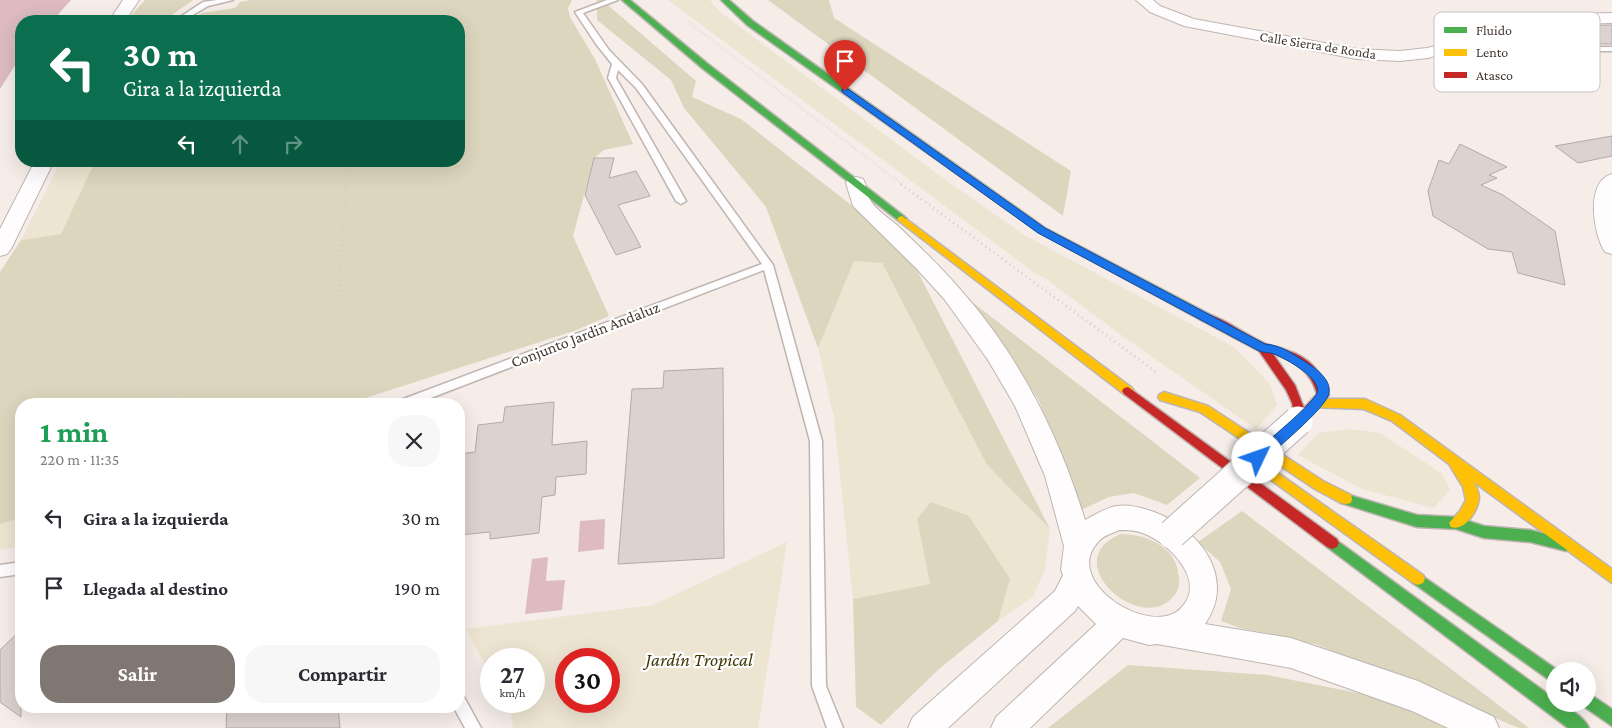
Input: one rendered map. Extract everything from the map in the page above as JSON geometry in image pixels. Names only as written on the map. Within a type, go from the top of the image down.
[{"type":"main road","points":[[626,0],[705,66],[1011,303],[1581,728]]},
{"type":"main road","points":[[725,0],[750,23],[1034,225],[1263,348],[1292,388],[1298,403],[1319,410],[1365,404]]},
{"type":"main road","points":[[1263,348],[1275,349],[1328,378]]},
{"type":"main road","points":[[1276,364],[1285,368],[1301,382]]},
{"type":"main road","points":[[1316,373],[1323,388],[1319,410]]},
{"type":"main road","points":[[1355,393],[1365,404],[1396,418],[1408,429],[1612,577]]},
{"type":"main road","points":[[1196,420],[1160,394],[1204,409],[1319,485],[1345,499],[1416,521],[1456,523],[1484,532],[1530,536],[1566,545]]},
{"type":"main road","points":[[1377,422],[1408,429]]},
{"type":"main road","points":[[1244,454],[1546,672]]},
{"type":"main road","points":[[1454,461],[1470,486],[1474,500],[1468,514],[1456,523]]},
{"type":"main road","points":[[1596,707],[1612,718]]},
{"type":"street","points":[[120,15],[131,0]]},
{"type":"street","name":"Calle Sierra de Ronda","points":[[1144,0],[1155,8],[1190,23],[1357,54],[1400,56],[1434,51]]},
{"type":"street","points":[[0,249],[42,167]]},
{"type":"street","points":[[1612,180],[1604,191],[1607,236],[1612,247]]},
{"type":"street","points":[[856,183],[860,202],[924,263],[953,295],[996,354],[1026,402],[1058,476],[1078,545]]},
{"type":"street","points":[[1172,534],[1319,410]]},
{"type":"street","points":[[1163,632],[1181,627],[1195,616],[1202,600],[1204,583],[1198,564],[1187,548],[1172,534],[1154,524],[1134,518],[1116,518],[1100,523],[1086,532],[1078,545],[1075,560],[1077,577],[1086,595],[1100,610],[1118,623],[1140,631],[1163,632],[1291,653],[1418,697],[1484,728]]},
{"type":"street","points":[[924,728],[1065,601],[1077,577]]},
{"type":"street","points":[[1008,728],[1118,623]]},
{"type":"lane","points":[[188,15],[206,4],[229,0]]},
{"type":"lane","points":[[614,0],[579,12],[588,28],[616,66],[639,86],[768,265],[816,441],[819,686],[835,728]]},
{"type":"lane","points":[[616,66],[612,78],[681,202]]},
{"type":"lane","name":"Conjunto Jardin Andaluz","points":[[418,398],[768,265]]},
{"type":"lane","points":[[0,571],[15,569]]},
{"type":"lane","points":[[465,713],[473,728]]},
{"type":"path","points":[[683,18],[847,144],[1165,379]]},
{"type":"path","points":[[172,398],[198,364],[328,319],[338,307],[347,167]]},
{"type":"green space","points":[[668,0],[710,0],[719,11],[752,36],[950,183],[1026,236],[1234,347],[1270,384],[1277,405],[1256,429],[1132,343],[1045,278],[1036,274]]},
{"type":"green space","points":[[58,167],[92,167],[61,234],[21,240]]},
{"type":"green space","points":[[854,260],[882,263],[987,465],[1050,529],[1045,569],[1033,597],[998,621],[1009,579],[917,519],[930,584],[853,599],[834,418],[818,348]]},
{"type":"green space","points":[[1350,429],[1380,433],[1441,473],[1450,489],[1434,508],[1362,489],[1298,455],[1318,433]]},
{"type":"green space","points":[[15,520],[15,548],[0,550],[0,524]]},
{"type":"green space","name":"Jardín Tropical","points":[[787,542],[758,728],[513,728],[511,713],[545,713],[545,648],[480,648],[480,655],[466,629],[653,605]]},
{"type":"shaded area","points":[[0,0],[71,0],[57,15],[15,15],[15,65],[0,89]]},
{"type":"shaded area","points":[[145,0],[193,0],[172,15],[131,15]]},
{"type":"shaded area","points":[[251,0],[572,0],[568,8],[570,17],[595,59],[633,144],[604,150],[594,158],[573,236],[609,316],[574,331],[366,398],[15,398],[15,520],[0,524],[0,272],[21,240],[61,234],[92,167],[465,167],[465,15],[199,15],[235,8],[240,2]]},
{"type":"shaded area","points":[[597,0],[602,0],[696,81],[692,97],[741,119],[905,247],[1050,529],[987,465],[882,263],[854,261],[818,348],[766,207],[684,108],[671,80],[597,20]]},
{"type":"shaded area","points":[[768,0],[829,0],[834,18],[1071,171],[1063,216]]},
{"type":"shaded area","points":[[972,302],[1200,478],[1167,505],[1134,493],[1109,497],[1079,511],[1066,466],[1038,399]]},
{"type":"shaded area","points":[[931,502],[969,516],[1010,579],[998,621],[938,670],[881,725],[856,707],[853,599],[930,584],[917,519]]},
{"type":"shaded area","points":[[1242,511],[1529,728],[1519,728],[1315,644],[1240,628],[1221,621],[1231,589],[1220,562],[1198,542]]},
{"type":"shaded area","points":[[605,519],[604,549],[578,552],[580,521]]},
{"type":"shaded area","points":[[1121,534],[1152,540],[1168,552],[1174,560],[1178,570],[1179,586],[1172,598],[1158,607],[1141,607],[1124,600],[1110,589],[1100,575],[1097,560],[1103,546]]},
{"type":"shaded area","points":[[548,557],[546,581],[565,580],[562,610],[525,614],[532,559]]},
{"type":"shaded area","points":[[1128,665],[1268,675],[1398,701],[1448,728],[1048,728]]},
{"type":"building","points":[[1600,25],[1612,25],[1612,44],[1600,44]]},
{"type":"building","points":[[1612,136],[1612,156],[1578,163],[1555,146]]},
{"type":"building","points":[[1460,144],[1507,167],[1489,175],[1497,178],[1481,185],[1503,195],[1555,231],[1565,285],[1518,273],[1512,252],[1488,249],[1433,216],[1428,191],[1439,160],[1449,164]]},
{"type":"building","points":[[594,158],[614,158],[609,178],[636,171],[650,196],[618,205],[641,247],[616,255],[585,195]]},
{"type":"building","points":[[723,368],[724,558],[618,564],[632,389],[663,388],[664,371]]},
{"type":"building","points":[[554,402],[552,445],[587,441],[586,474],[556,477],[555,495],[542,497],[539,533],[490,539],[490,532],[465,534],[465,453],[475,452],[478,425],[503,422],[505,407]]},
{"type":"building","points":[[15,636],[15,713],[0,702],[0,650]]},
{"type":"building","points":[[227,713],[339,713],[340,728],[226,728]]},
{"type":"traffic: fast","points":[[626,0],[705,66],[902,219]]},
{"type":"traffic: fast","points":[[725,0],[750,23],[1042,230],[1205,317]]},
{"type":"traffic: fast","points":[[1346,499],[1417,521],[1456,523],[1484,532],[1530,536],[1566,545]]},
{"type":"traffic: fast","points":[[1332,543],[1581,728]]},
{"type":"traffic: fast","points":[[1418,579],[1546,671]]},
{"type":"traffic: fast","points":[[1596,707],[1612,718]]},
{"type":"traffic: slow","points":[[902,219],[1128,391]]},
{"type":"traffic: slow","points":[[1164,397],[1204,409],[1319,485],[1346,499]]},
{"type":"traffic: slow","points":[[1316,404],[1365,404],[1396,418],[1612,577]]},
{"type":"traffic: slow","points":[[1454,461],[1472,493],[1470,508],[1456,523]]},
{"type":"traffic: slow","points":[[1268,471],[1418,579]]},
{"type":"traffic: jam","points":[[1205,317],[1263,348],[1291,388],[1298,403],[1300,420]]},
{"type":"traffic: jam","points":[[1263,348],[1293,357],[1302,362],[1316,376],[1323,395],[1304,416]]},
{"type":"traffic: jam","points":[[1128,391],[1332,543]]},
{"type":"route","points":[[845,91],[1010,210],[1042,230],[1263,348],[1275,349],[1316,373],[1321,380],[1323,395],[1300,420],[1258,458]]}]
